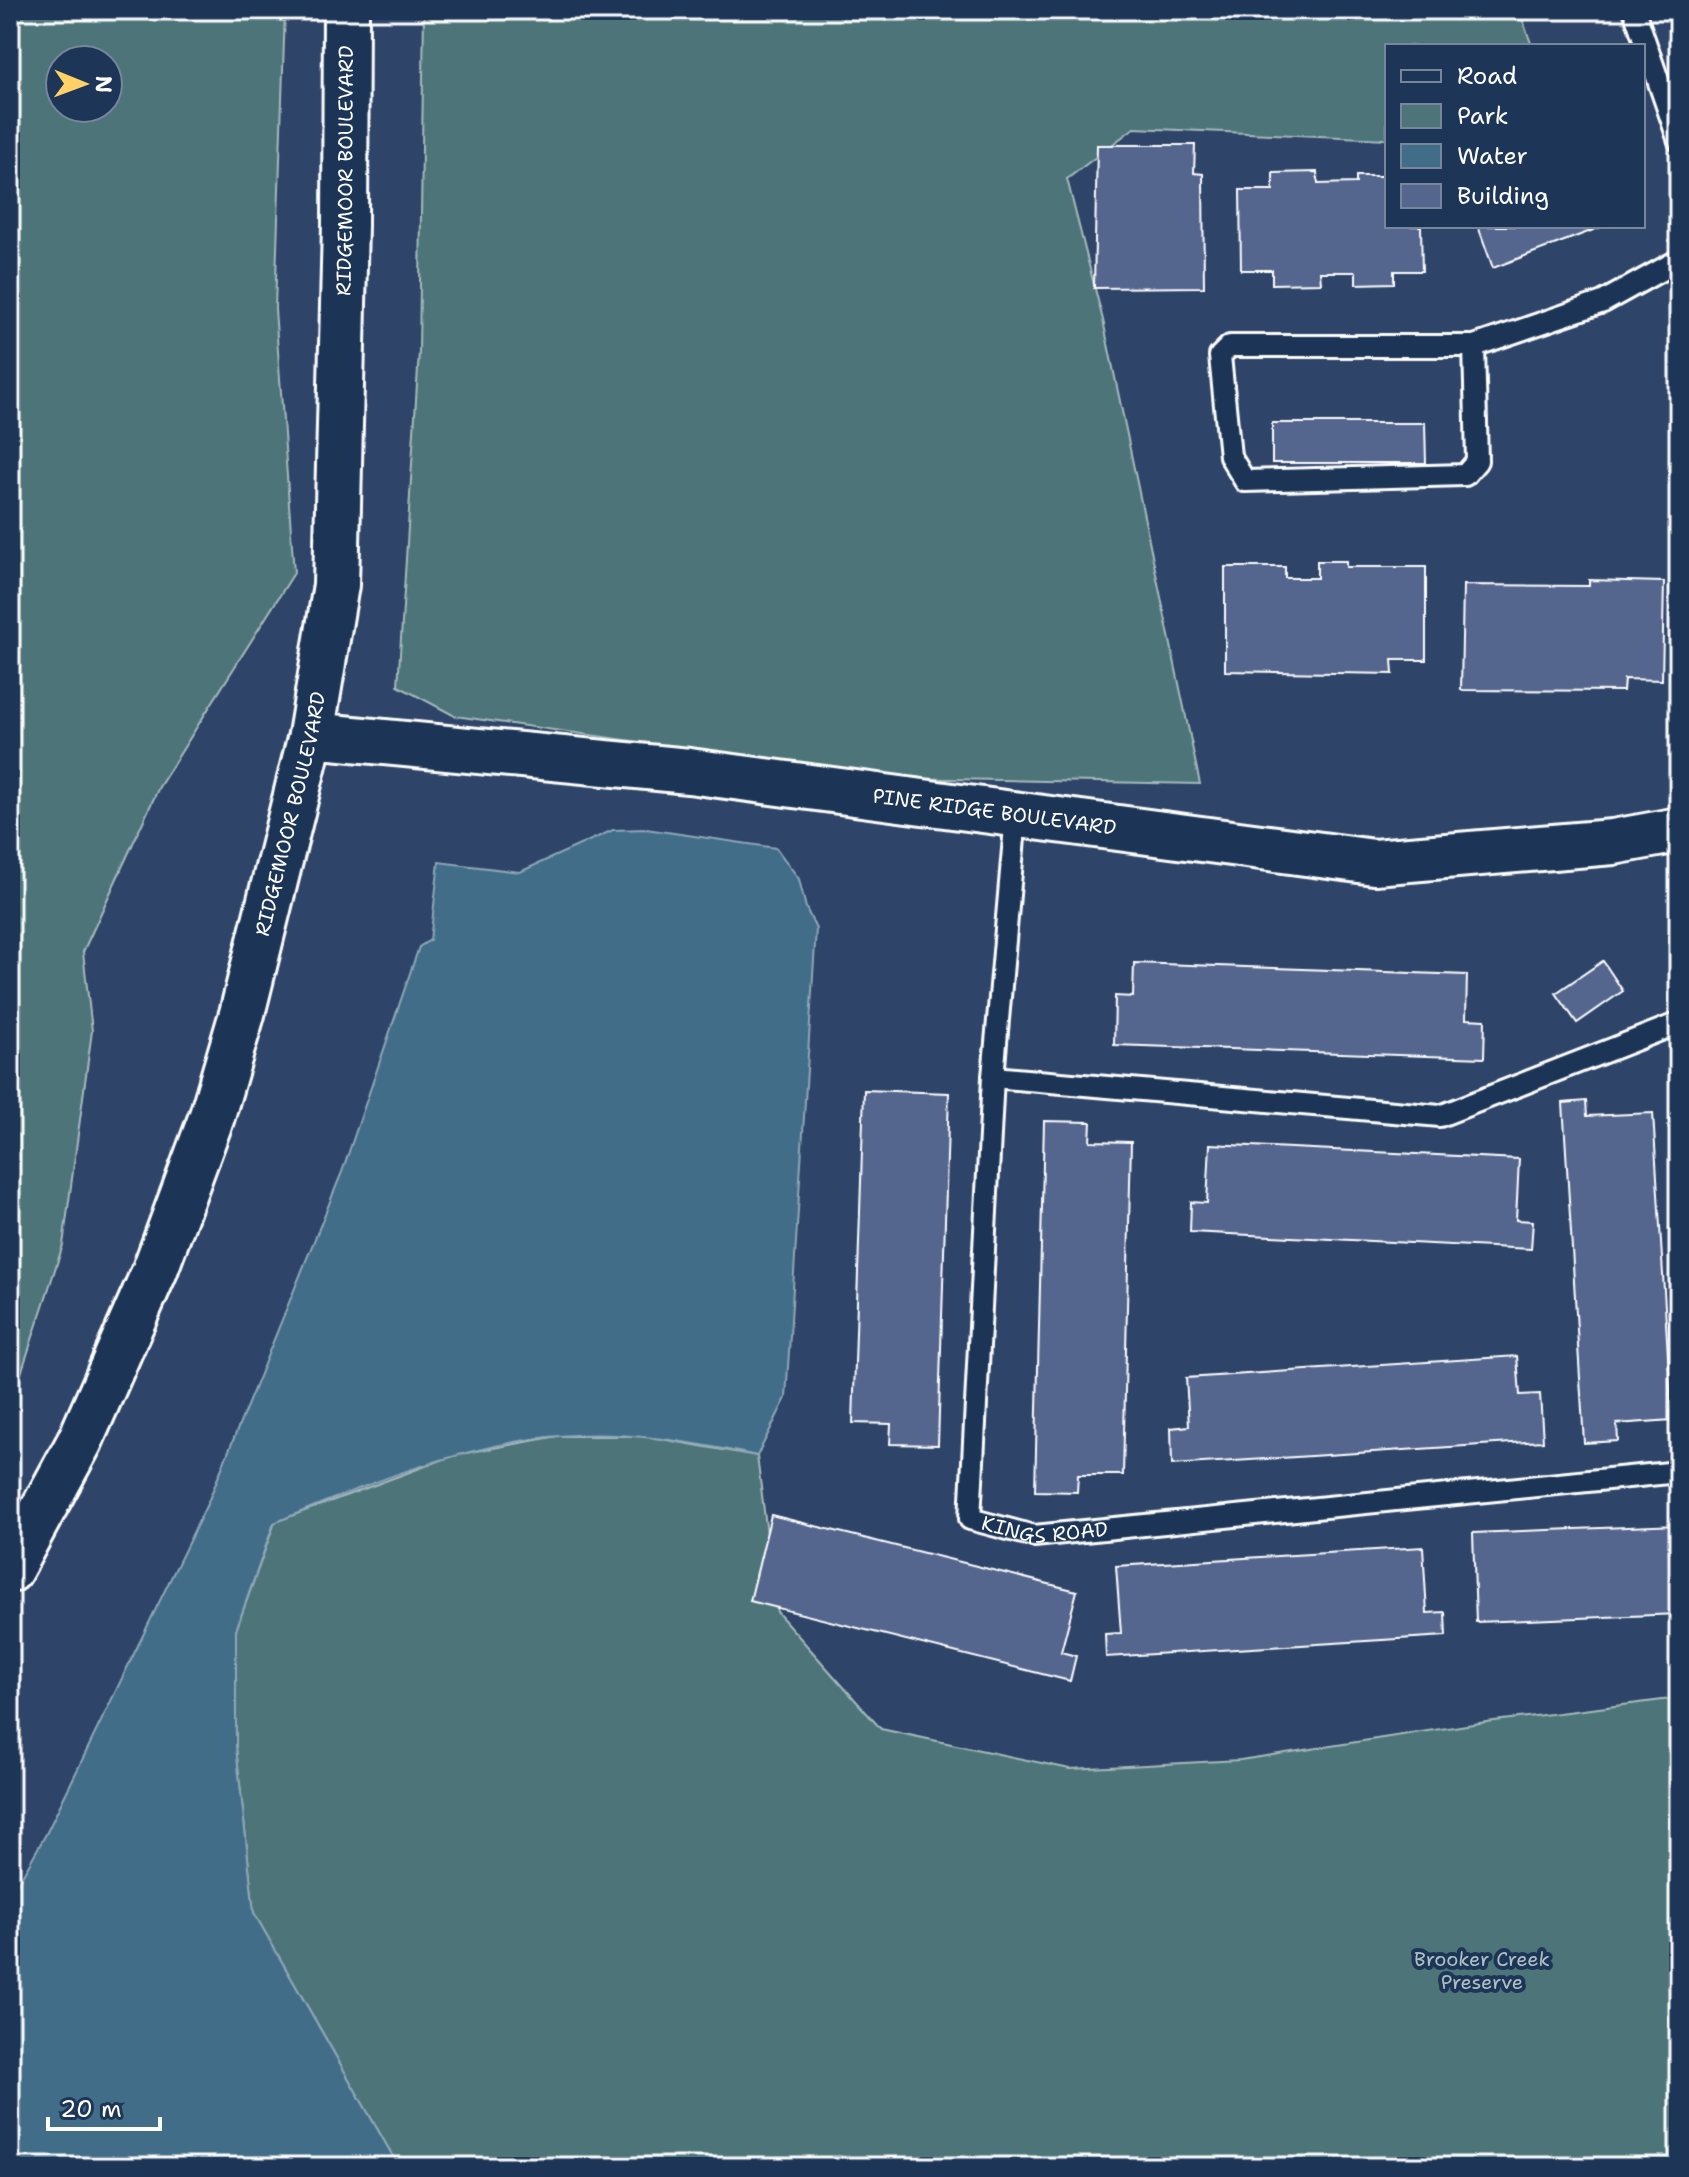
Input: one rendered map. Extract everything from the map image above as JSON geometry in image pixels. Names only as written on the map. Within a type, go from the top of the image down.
[{"type":"street","name":"RIDGEMOOR BOULEVARD","points":[[10,1570],[86,1426],[155,1270],[212,1116],[246,999],[311,735],[336,585],[345,225],[346,10]]},
{"type":"street","name":"PINE RIDGE BOULEVARD","points":[[311,735],[689,771],[1374,862],[1613,842],[1679,830]]},
{"type":"lane","points":[[1634,10],[1679,141]]},
{"type":"lane","points":[[1474,346],[1477,461],[1465,475],[1245,481],[1230,456],[1220,356],[1230,346],[1474,346],[1603,302],[1679,260]]},
{"type":"lane","name":"KINGS ROAD","points":[[1016,815],[993,1077],[970,1519],[1034,1536],[1679,1472]]},
{"type":"lane","points":[[993,1077],[1440,1116],[1679,1023]]},
{"type":"green space","points":[[10,10],[285,10],[275,309],[294,573],[159,787],[83,952],[92,1031],[63,1245],[10,1407]]},
{"type":"green space","points":[[424,10],[1519,10],[1531,44],[1385,44],[1385,139],[1134,128],[1067,179],[1103,320],[1200,784],[895,778],[455,716],[398,686],[419,352]]},
{"type":"green space","name":"Brooker Creek Preserve","points":[[558,1436],[644,1436],[757,1456],[777,1612],[881,1729],[1070,1769],[1240,1760],[1486,1722],[1679,1698],[1679,2167],[399,2167],[254,1913],[236,1747],[236,1630],[275,1522],[455,1455]]},
{"type":"water","points":[[646,829],[776,848],[799,879],[806,908],[816,929],[786,1398],[757,1456],[633,1436],[558,1436],[449,1457],[274,1523],[236,1630],[236,1747],[254,1913],[399,2167],[10,2167],[10,1897],[46,1834],[208,1502],[342,1172],[419,947],[430,940],[439,862],[520,872],[613,830]]},
{"type":"building","points":[[1097,145],[1195,145],[1194,173],[1203,174],[1204,287],[1094,288]]},
{"type":"building","points":[[1317,172],[1318,184],[1356,183],[1356,176],[1385,176],[1385,228],[1421,228],[1422,271],[1394,271],[1394,283],[1356,284],[1356,272],[1320,272],[1321,283],[1272,284],[1272,270],[1241,270],[1240,190],[1273,190],[1273,173]]},
{"type":"building","points":[[1479,228],[1599,228],[1493,268]]},
{"type":"building","points":[[1272,423],[1425,423],[1426,463],[1272,463]]},
{"type":"building","points":[[1317,561],[1346,561],[1346,567],[1426,567],[1426,660],[1392,660],[1393,674],[1225,671],[1225,567],[1285,567],[1285,578],[1317,578]]},
{"type":"building","points":[[1589,580],[1664,582],[1662,680],[1624,679],[1623,691],[1461,690],[1463,585],[1589,586]]},
{"type":"building","points":[[1603,961],[1623,991],[1577,1023],[1556,993]]},
{"type":"building","points":[[1134,963],[1467,975],[1466,1019],[1485,1020],[1484,1058],[1114,1045],[1115,996],[1133,997]]},
{"type":"building","points":[[864,1090],[949,1093],[938,1445],[890,1444],[891,1424],[853,1423]]},
{"type":"building","points":[[1586,1101],[1587,1116],[1653,1113],[1672,1420],[1617,1424],[1618,1441],[1584,1443],[1563,1103]]},
{"type":"building","points":[[1044,1121],[1091,1122],[1090,1141],[1131,1142],[1123,1475],[1078,1475],[1077,1492],[1035,1491]]},
{"type":"building","points":[[1210,1144],[1519,1159],[1516,1220],[1533,1221],[1531,1249],[1190,1232],[1191,1202],[1207,1203]]},
{"type":"building","points":[[1517,1356],[1520,1395],[1540,1394],[1543,1441],[1172,1465],[1171,1428],[1189,1426],[1186,1378]]},
{"type":"building","points":[[771,1515],[1077,1591],[1061,1652],[1076,1656],[1070,1681],[750,1601]]},
{"type":"building","points":[[1679,1525],[1679,1614],[1476,1622],[1473,1533]]},
{"type":"building","points":[[1423,1547],[1427,1613],[1445,1612],[1446,1636],[1106,1657],[1105,1634],[1121,1633],[1116,1566]]}]
